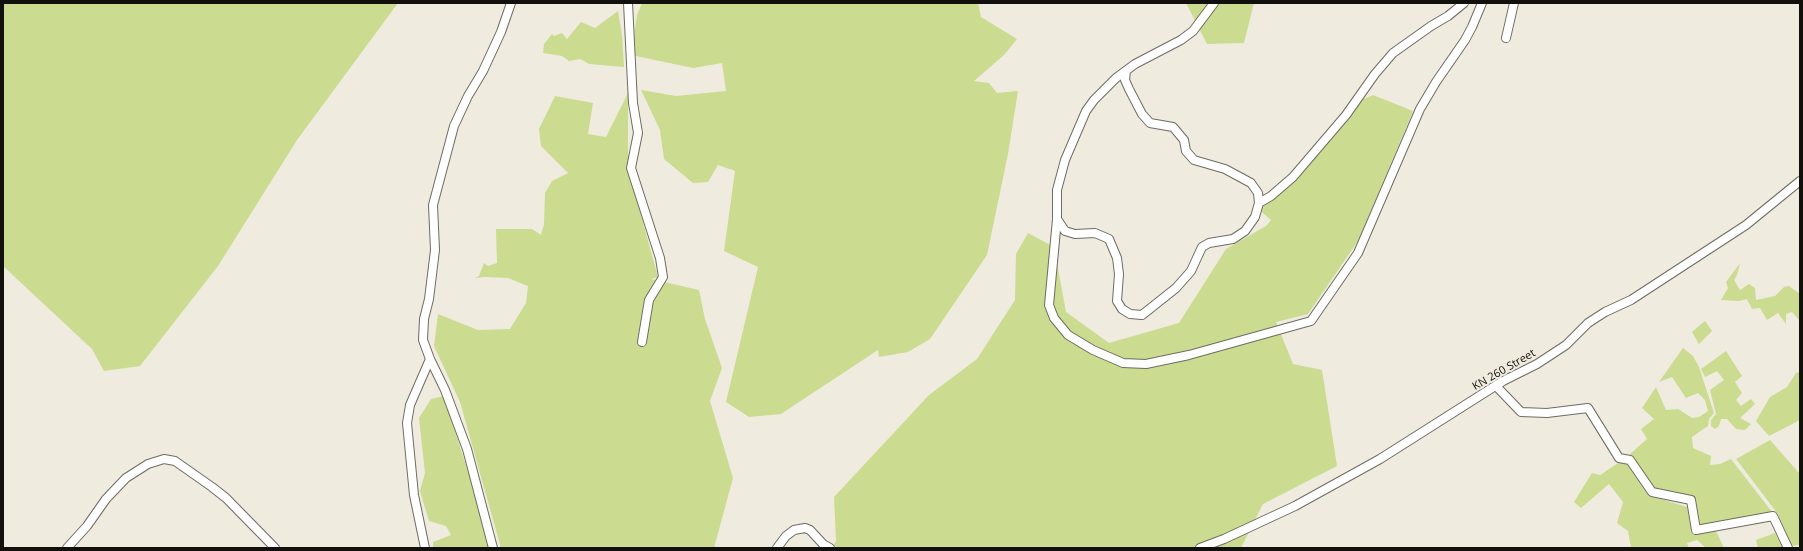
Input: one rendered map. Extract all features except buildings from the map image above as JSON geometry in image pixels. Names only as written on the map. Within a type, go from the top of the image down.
[{"type":"street","points":[[493,548],[467,449],[446,390],[430,359],[423,340],[424,319],[429,299],[435,250],[432,205],[454,126],[468,96],[483,71],[501,32],[511,3]]},
{"type":"street","points":[[628,3],[633,103],[638,132],[631,168],[660,258],[663,277],[649,300],[642,342]]},
{"type":"street","points":[[1214,3],[1193,31],[1181,40],[1148,56],[1126,71],[1103,90],[1086,111],[1065,160],[1057,190],[1057,219],[1049,305],[1054,318],[1068,335],[1092,350],[1123,363],[1146,364],[1189,355],[1311,321],[1358,253],[1420,109],[1436,82],[1465,40],[1472,28],[1482,3]]},
{"type":"street","points":[[1259,203],[1271,196],[1293,177],[1346,115],[1375,74],[1393,53],[1448,16],[1464,3]]},
{"type":"street","points":[[1506,38],[1514,3]]},
{"type":"street","points":[[1057,219],[1065,231],[1075,234],[1095,233],[1109,239],[1117,258],[1119,274],[1117,301],[1122,309],[1130,314],[1142,315],[1176,288],[1191,271],[1202,248],[1209,243],[1233,239],[1245,231],[1255,217],[1259,203],[1258,193],[1251,183],[1225,169],[1194,160],[1186,151],[1184,140],[1173,127],[1150,123],[1142,114],[1129,89],[1125,80],[1126,71]]},
{"type":"street","name":"KN 260 Street","points":[[1200,548],[1224,539],[1295,506],[1380,459],[1496,386],[1537,364],[1566,345],[1588,323],[1605,312],[1631,300],[1746,225],[1800,181]]},
{"type":"street","points":[[424,548],[414,495],[407,423],[410,405],[430,359]]},
{"type":"street","points":[[1496,386],[1520,412],[1547,413],[1588,408],[1618,458],[1630,460],[1652,492],[1691,500],[1696,530],[1772,516],[1788,548]]},
{"type":"street","points":[[67,548],[87,526],[106,499],[126,478],[148,464],[164,459],[175,461],[226,498],[275,548]]},
{"type":"street","points":[[777,548],[786,536],[794,530],[805,528],[810,530],[823,544],[830,548]]},
{"type":"green space","points":[[3,3],[398,3],[297,140],[218,266],[140,366],[104,371],[92,349],[3,266]]},
{"type":"green space","points":[[642,3],[978,3],[981,17],[1017,39],[1004,55],[974,81],[989,83],[997,93],[1018,91],[1008,154],[987,255],[930,339],[908,352],[879,357],[878,350],[781,414],[749,417],[726,402],[758,267],[724,251],[735,171],[718,165],[708,182],[693,183],[664,159],[660,130],[641,90],[676,96],[726,91],[722,63],[693,68],[631,55],[637,15]]},
{"type":"green space","points":[[1186,3],[1254,3],[1244,43],[1207,44]]},
{"type":"green space","points":[[618,11],[622,35],[624,67],[589,64],[580,59],[569,61],[562,56],[543,53],[544,44],[552,34],[554,36],[562,33],[567,39],[581,22],[595,28]]},
{"type":"green space","points":[[628,93],[628,168],[658,277],[651,279],[699,290],[705,319],[722,368],[710,401],[733,478],[714,548],[501,548],[460,402],[434,346],[438,314],[478,330],[510,329],[526,303],[528,286],[508,278],[475,278],[479,276],[484,263],[488,266],[497,263],[496,229],[532,229],[541,235],[544,224],[545,193],[552,181],[568,173],[541,146],[539,129],[555,96],[593,103],[588,134],[606,137]]},
{"type":"green space","points":[[1373,95],[1413,111],[1358,241],[1308,314],[1276,322],[1293,364],[1322,370],[1337,466],[1263,504],[1241,548],[832,548],[836,541],[834,497],[929,395],[977,359],[1015,300],[1016,254],[1028,233],[1054,247],[1066,312],[1109,343],[1179,323],[1226,249],[1266,226],[1271,220],[1257,208],[1285,189],[1361,100]]},
{"type":"green space","points":[[1740,263],[1734,280],[1740,290],[1749,284],[1755,288],[1756,300],[1775,296],[1784,287],[1789,286],[1800,294],[1800,319],[1799,320],[1792,312],[1786,314],[1786,324],[1778,313],[1767,320],[1760,308],[1752,309],[1747,299],[1739,301],[1721,300],[1728,288],[1726,282]]},
{"type":"green space","points":[[1705,321],[1712,331],[1699,344],[1692,332]]},
{"type":"green space","points":[[1683,348],[1693,356],[1699,367],[1714,413],[1709,419],[1708,426],[1692,437],[1693,448],[1711,456],[1710,465],[1720,464],[1731,459],[1772,512],[1696,526],[1694,498],[1655,489],[1630,454],[1647,439],[1641,429],[1654,419],[1642,408],[1656,387],[1666,410],[1678,409],[1692,418],[1699,417],[1708,411],[1705,400],[1698,393],[1686,398],[1672,377],[1659,382]]},
{"type":"green space","points":[[1726,351],[1742,376],[1735,382],[1742,393],[1736,400],[1741,406],[1751,399],[1755,404],[1740,418],[1751,424],[1745,430],[1736,429],[1727,419],[1721,419],[1719,426],[1715,429],[1711,426],[1711,420],[1716,414],[1710,390],[1724,380],[1717,371],[1705,377],[1701,369]]},
{"type":"green space","points":[[1800,372],[1800,420],[1769,436],[1756,421],[1770,397],[1787,387],[1796,373]]},
{"type":"green space","points":[[444,396],[492,548],[433,548],[433,542],[451,535],[446,526],[429,521],[420,491],[425,473],[419,418],[431,399]]},
{"type":"green space","points":[[1770,440],[1800,474],[1800,545],[1791,546],[1778,514],[1736,459]]},
{"type":"green space","points":[[1618,463],[1627,463],[1648,495],[1687,507],[1693,533],[1716,531],[1724,548],[1706,548],[1697,540],[1687,543],[1689,548],[1631,548],[1628,531],[1617,523],[1623,502],[1609,484],[1581,508],[1574,502],[1592,473],[1600,475]]},
{"type":"green space","points":[[1775,533],[1783,548],[1758,548],[1756,540]]}]
